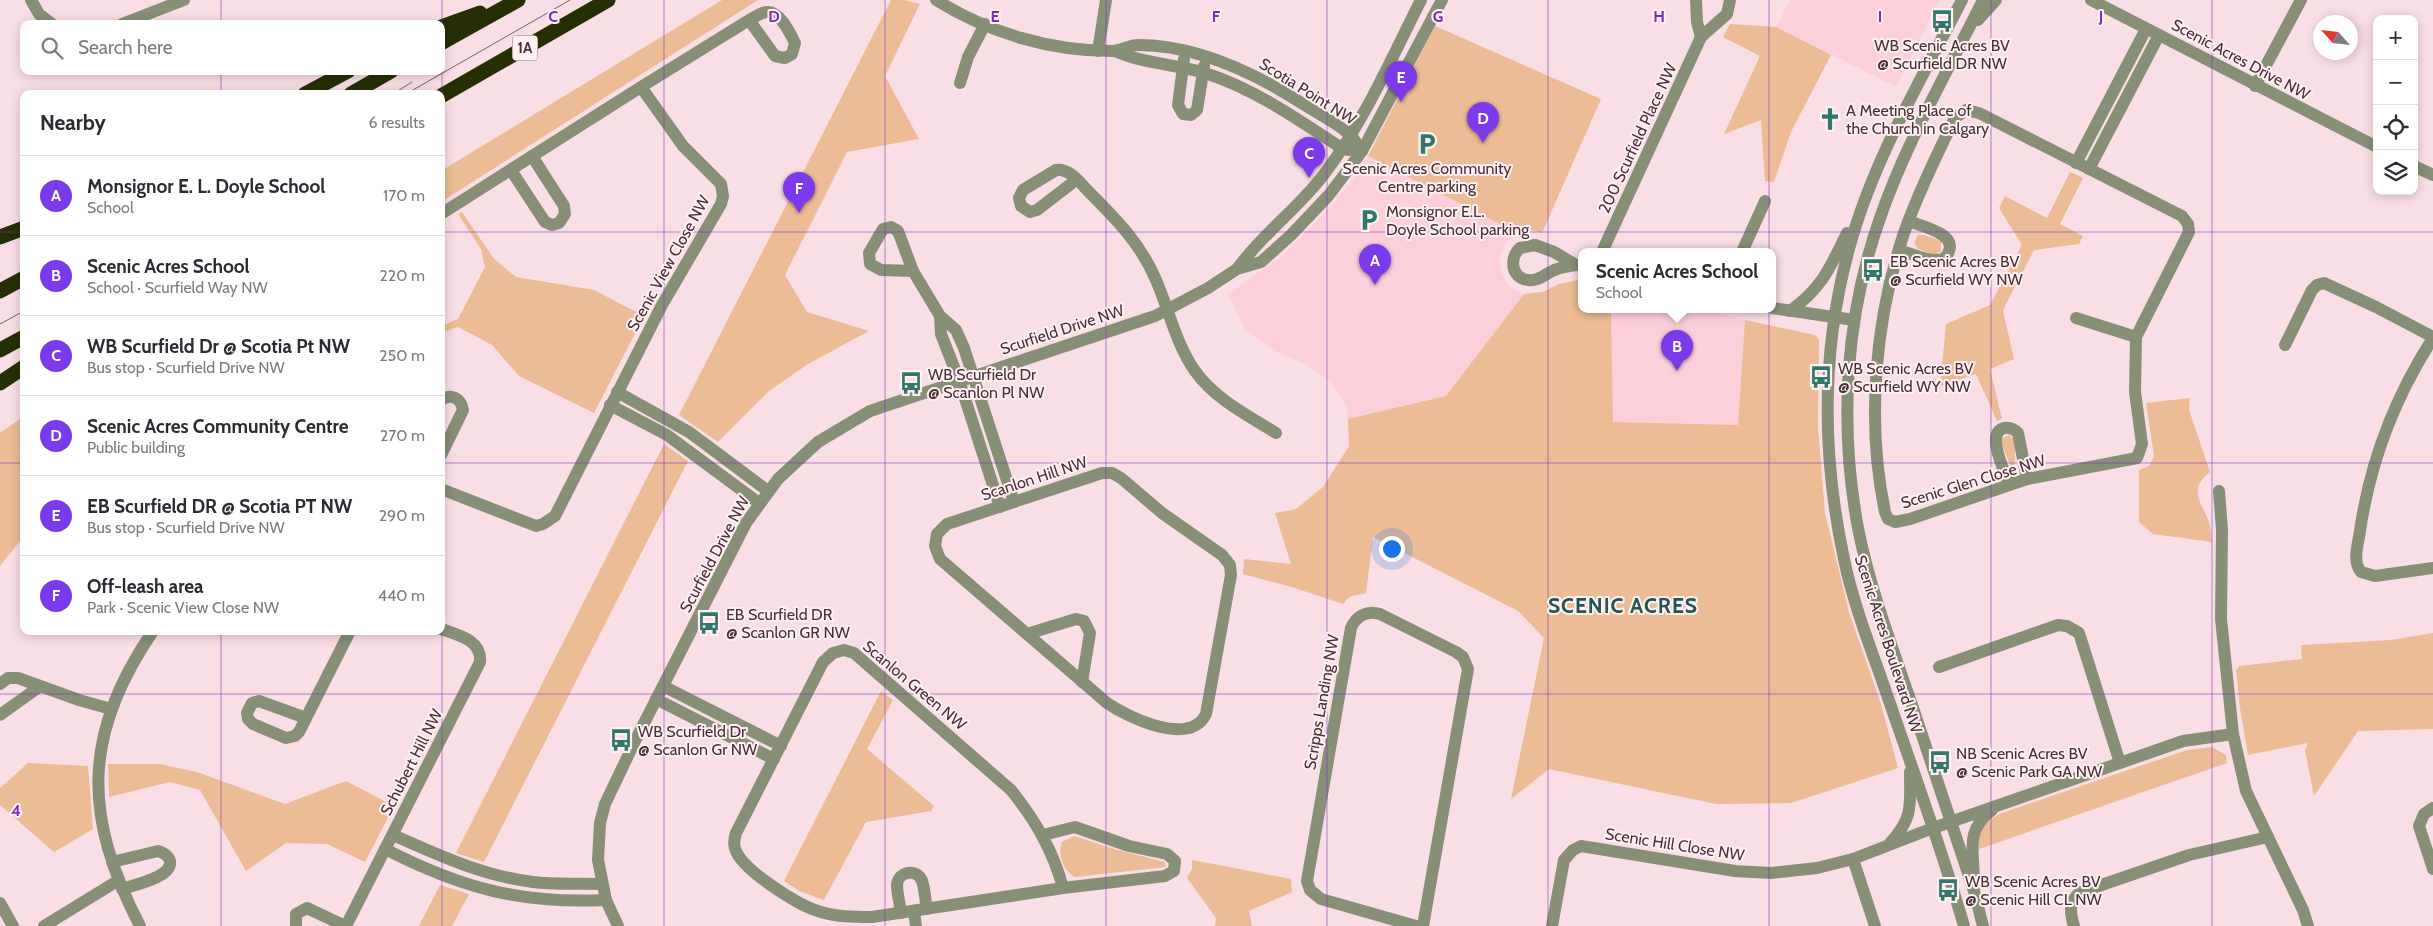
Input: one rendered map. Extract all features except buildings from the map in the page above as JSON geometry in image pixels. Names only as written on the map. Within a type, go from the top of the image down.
[{"type":"highway","points":[[445,26],[518,0]]},
{"type":"highway","points":[[445,41],[518,0]]},
{"type":"highway","name":"1A","points":[[445,94],[608,0]]},
{"type":"highway","points":[[312,90],[341,75]]},
{"type":"highway","points":[[358,90],[384,75]]},
{"type":"highway","points":[[0,238],[20,230]]},
{"type":"highway","points":[[0,291],[20,280]]},
{"type":"highway","points":[[0,350],[20,339]]},
{"type":"highway","points":[[0,383],[20,370]]},
{"type":"street","points":[[31,0],[40,14],[47,20]]},
{"type":"street","points":[[130,20],[163,4],[184,0]]},
{"type":"street","name":"Scotia Point NW","points":[[936,0],[1020,39],[1098,51],[1115,51],[1136,44],[1185,52],[1234,66],[1261,78],[1351,136],[1362,151]]},
{"type":"street","points":[[1098,51],[1106,0]]},
{"type":"street","name":"Scurfield Drive NW","points":[[1237,269],[1248,253],[1307,196],[1343,149],[1421,0]]},
{"type":"street","name":"Scurfield Drive NW","points":[[618,926],[606,900],[598,860],[599,837],[605,804],[656,699],[746,523],[768,491],[804,453],[849,422],[893,402],[1167,310],[1208,288],[1237,269],[1260,262],[1291,236],[1329,195],[1362,151],[1442,0]]},
{"type":"street","points":[[1696,0],[1695,9],[1701,37]]},
{"type":"street","name":"200 Scurfield Place NW","points":[[1604,248],[1701,37],[1727,14],[1730,0]]},
{"type":"street","name":"Scenic Acres Boulevard NW","points":[[1962,0],[1883,154],[1857,222],[1842,276],[1835,317],[1829,364],[1827,421],[1835,513],[1844,561],[1859,613],[1933,828],[1964,926]]},
{"type":"street","name":"Scenic Acres Boulevard NW","points":[[1983,0],[1920,125],[1890,192],[1867,261],[1854,320],[1849,371],[1848,426],[1851,477],[1859,529],[1878,603],[1974,891],[1983,926]]},
{"type":"street","points":[[1970,26],[1982,18],[1996,0]]},
{"type":"street","name":"Scenic Acres Drive NW","points":[[2090,0],[2373,145]]},
{"type":"street","points":[[2255,86],[2301,0]]},
{"type":"street","points":[[445,211],[749,20]]},
{"type":"street","points":[[960,82],[968,57],[985,24]]},
{"type":"street","points":[[2076,162],[2146,29]]},
{"type":"street","points":[[2089,168],[2159,35]]},
{"type":"street","name":"Scotia Point NW","points":[[1115,51],[1132,59],[1203,72],[1253,92],[1343,149],[1362,151]]},
{"type":"street","points":[[1185,52],[1178,105],[1180,112],[1187,115],[1194,113],[1198,107],[1205,57]]},
{"type":"street","name":"Scenic View Close NW","points":[[445,491],[529,524],[542,524],[554,516],[679,274],[721,204],[723,196],[718,180],[683,146],[641,87]]},
{"type":"street","name":"Scenic Glen Close NW","points":[[1966,110],[1979,113],[2089,168],[2182,216],[2188,224],[2187,237],[2136,337],[2135,392],[2142,444],[2140,454],[2132,460],[2027,479],[1910,519],[1895,522],[1886,516],[1877,450],[1876,385],[1884,316],[1899,250],[1909,221],[1933,162],[1955,118],[1966,110]]},
{"type":"street","points":[[511,170],[542,219],[552,225],[559,223],[565,214],[564,206],[532,156]]},
{"type":"street","points":[[2418,168],[2433,175]]},
{"type":"street","points":[[1076,180],[1133,239],[1156,279],[1183,350],[1194,370],[1209,388],[1228,403],[1276,433]]},
{"type":"street","points":[[1744,248],[1765,201]]},
{"type":"street","points":[[1899,250],[1935,260],[1944,258],[1949,251],[1950,242],[1945,236],[1909,221]]},
{"type":"street","points":[[1790,311],[1810,296],[1820,284],[1847,233],[1857,222]]},
{"type":"street","points":[[913,271],[940,316],[956,330],[974,376],[1014,502]]},
{"type":"street","points":[[2285,345],[2312,290],[2324,283],[2376,307],[2433,338],[2401,394],[2379,447],[2364,499],[2356,561],[2361,572],[2375,576],[2433,568]]},
{"type":"street","points":[[1776,309],[1854,320]]},
{"type":"street","points":[[940,316],[941,334],[959,380],[1000,507]]},
{"type":"street","points":[[2076,318],[2136,337]]},
{"type":"street","points":[[617,392],[678,425],[768,491]]},
{"type":"street","points":[[445,398],[455,398],[461,403],[463,410],[445,447]]},
{"type":"street","points":[[610,405],[667,436],[759,503]]},
{"type":"street","points":[[2009,484],[1994,442],[1996,434],[2003,428],[2011,428],[2018,433],[2027,479]]},
{"type":"street","name":"Scanlon Hill NW","points":[[1102,473],[1112,473],[1122,478],[1162,513],[1222,555],[1230,564],[1231,576],[1206,714],[1198,725],[1188,730],[1181,730],[1134,718],[1107,703],[940,559],[936,551],[937,534],[947,524],[1014,502],[1102,473]]},
{"type":"street","points":[[2219,491],[2222,530],[2221,619],[2233,734],[2246,791],[2303,910],[2308,926]]},
{"type":"street","name":"Scripps Landing NW","points":[[1416,926],[1321,899],[1310,890],[1307,881],[1351,628],[1357,618],[1370,612],[1380,614],[1456,652],[1463,657],[1468,669],[1423,926]]},
{"type":"street","points":[[1027,634],[1076,619],[1084,622],[1090,633],[1082,682]]},
{"type":"street","points":[[1939,667],[2058,626],[2074,628],[2079,633],[2120,763]]},
{"type":"street","name":"Schubert Hill NW","points":[[346,926],[480,662],[479,651],[473,644],[445,631]]},
{"type":"street","points":[[140,926],[112,862],[98,805],[98,779],[102,735],[111,709],[131,666],[150,635]]},
{"type":"street","points":[[306,718],[348,635]]},
{"type":"street","name":"Scanlon Green NW","points":[[1042,835],[1075,827],[1129,846],[1166,854],[1175,861],[1174,870],[1165,876],[1063,888],[914,911],[857,917],[818,912],[782,893],[738,856],[734,846],[736,833],[826,658],[833,653],[850,652],[993,773],[1020,802],[1042,835],[1059,872],[1063,888]]},
{"type":"street","points":[[0,684],[13,677],[111,709]]},
{"type":"street","points":[[663,686],[781,746]]},
{"type":"street","points":[[0,715],[39,687]]},
{"type":"street","points":[[656,699],[774,759]]},
{"type":"street","name":"Scenic Hill Close NW","points":[[1552,926],[1564,860],[1573,850],[1580,846],[1724,870],[1753,873],[1796,871],[1853,859],[1951,821],[2183,741],[2233,734]]},
{"type":"street","points":[[1887,847],[1904,829],[1908,820],[1911,802],[1911,763]]},
{"type":"street","points":[[1974,891],[1973,833],[1978,822],[2000,805]]},
{"type":"street","points":[[2433,808],[2424,814],[2419,826],[2433,869]]},
{"type":"street","points":[[393,835],[445,859],[489,874],[532,882],[602,884]]},
{"type":"street","points":[[2074,926],[2071,906],[2074,898],[2081,892],[2189,855],[2268,837]]},
{"type":"street","points":[[385,849],[437,875],[486,890],[555,900],[606,900]]},
{"type":"street","points":[[44,926],[120,884],[165,874],[170,868],[169,860],[165,854],[158,851],[112,862]]},
{"type":"street","points":[[1853,859],[1875,926]]},
{"type":"street","points":[[486,890],[489,874]]},
{"type":"street","points":[[0,903],[13,926]]},
{"type":"street","points":[[296,926],[296,914],[307,908],[346,926]]},
{"type":"street","points":[[914,911],[916,926]]},
{"type":"shaded area","points":[[722,0],[758,0],[445,199],[445,169]]},
{"type":"shaded area","points":[[891,0],[904,0],[920,4],[885,76],[919,139],[847,152],[785,275],[807,312],[869,331],[808,364],[769,391],[718,442],[679,415]]},
{"type":"shaded area","points":[[1790,0],[1939,0],[1896,87],[1776,27]]},
{"type":"shaded area","points":[[1730,24],[1776,27],[1831,55],[1791,132],[1774,182],[1765,181],[1761,120],[1724,134],[1760,56],[1723,37]]},
{"type":"shaded area","points":[[1435,26],[1601,99],[1542,233],[1532,230],[1517,233],[1368,156]]},
{"type":"shaded area","points":[[1368,156],[1517,233],[1506,242],[1499,259],[1506,282],[1513,289],[1524,294],[1446,396],[1348,419],[1347,408],[1331,382],[1306,365],[1273,350],[1245,330],[1228,294],[1279,258],[1300,238],[1333,204],[1360,170]]},
{"type":"shaded area","points":[[2070,172],[2083,178],[2060,224],[2083,236],[2079,244],[2034,250],[2003,310],[2014,359],[1990,369],[2002,419],[1997,421],[1976,374],[1940,386],[1946,324],[1990,305],[2022,245],[1999,208],[2005,196],[2047,218]]},
{"type":"shaded area","points":[[462,212],[494,259],[516,277],[594,290],[644,316],[594,413],[519,376],[492,345],[458,327],[445,332],[445,324],[458,319],[485,267],[481,249],[458,214]]},
{"type":"shaded area","points":[[1918,235],[1924,235],[1941,241],[1941,251],[1936,255],[1918,249],[1914,243]]},
{"type":"shaded area","points":[[1578,280],[1578,313],[1611,313],[1613,422],[1738,425],[1745,320],[1815,335],[1819,340],[1818,427],[1825,513],[1849,612],[1881,704],[1898,768],[1791,803],[1716,804],[1549,769],[1511,799],[1544,638],[1518,611],[1373,537],[1366,593],[1349,597],[1343,604],[1292,587],[1243,574],[1244,559],[1291,564],[1275,513],[1296,509],[1323,487],[1349,446],[1348,419],[1446,396],[1524,294],[1543,292],[1559,284]]},
{"type":"shaded area","points":[[1611,313],[1718,313],[1745,320],[1738,425],[1612,422]]},
{"type":"shaded area","points":[[2190,398],[2189,410],[2210,472],[2203,479],[2198,492],[2208,518],[2212,542],[2153,534],[2139,522],[2139,470],[2149,466],[2154,456],[2146,403]]},
{"type":"shaded area","points":[[20,419],[20,541],[0,566],[0,433]]},
{"type":"shaded area","points":[[2009,435],[2015,441],[2015,469],[2013,472],[2001,443],[2001,439]]},
{"type":"shaded area","points":[[664,444],[688,461],[484,862],[456,853]]},
{"type":"shaded area","points":[[2433,633],[2433,729],[2358,731],[2314,796],[2305,751],[2308,743],[2248,755],[2236,670],[2240,666],[2302,659],[2301,645],[2391,640]]},
{"type":"shaded area","points":[[881,691],[893,700],[867,749],[934,806],[931,811],[866,822],[824,900],[799,891],[784,881]]},
{"type":"shaded area","points":[[2212,747],[2226,755],[2227,763],[1979,849],[1983,828],[1999,814],[2187,750]]},
{"type":"shaded area","points":[[28,763],[88,766],[93,829],[54,852],[0,805],[0,788]]},
{"type":"shaded area","points":[[108,764],[159,764],[197,772],[285,804],[346,781],[394,806],[365,862],[327,844],[286,843],[246,871],[200,790],[170,782],[109,797]]},
{"type":"shaded area","points":[[1074,836],[1114,849],[1165,862],[1166,867],[1075,877],[1065,867],[1060,852],[1062,842]]},
{"type":"shaded area","points":[[1192,860],[1291,879],[1292,892],[1249,911],[1252,926],[1215,926],[1216,918],[1187,878],[1192,869]]},
{"type":"shaded area","points":[[440,885],[469,894],[452,926],[419,926]]},
{"type":"tram line","points":[[445,72],[570,0]]},
{"type":"tram line","points":[[413,90],[439,75]]},
{"type":"tram line","points":[[399,90],[412,82]]},
{"type":"tram line","points":[[0,324],[20,313]]},
{"type":"place","name":"WB Scenic Acres BV @ Scurfield DR NW","points":[[1942,21]]},
{"type":"place","name":"EB Scurfield DR @ Scotia PT NW","points":[[1401,102]]},
{"type":"place","name":"A Meeting Place of the Church in Calgary","points":[[1830,119]]},
{"type":"place","name":"Scenic Acres Community Centre","points":[[1483,143]]},
{"type":"place","name":"Scenic Acres Community Centre parking","points":[[1427,144]]},
{"type":"place","name":"WB Scurfield Dr @ Scotia Pt NW","points":[[1309,178]]},
{"type":"place","name":"Off-leash area","points":[[799,213]]},
{"type":"place","name":"Monsignor E.L. Doyle School parking","points":[[1369,220]]},
{"type":"place","name":"EB Scenic Acres BV @ Scurfield WY NW","points":[[1873,270]]},
{"type":"place","name":"Monsignor E. L. Doyle School","points":[[1375,285]]},
{"type":"place","name":"Scenic Acres School","points":[[1677,371]]},
{"type":"place","name":"WB Scenic Acres BV @ Scurfield WY NW","points":[[1821,377]]},
{"type":"place","name":"WB Scurfield Dr @ Scanlon Pl NW","points":[[911,383]]},
{"type":"place","name":"EB Scurfield DR @ Scanlon GR NW","points":[[709,623]]},
{"type":"place","name":"WB Scurfield Dr @ Scanlon Gr NW","points":[[621,740]]},
{"type":"place","name":"NB Scenic Acres BV @ Scenic Park GA NW","points":[[1940,762]]},
{"type":"place","name":"WB Scenic Acres BV @ Scenic Hill CL NW","points":[[1948,890]]},
{"type":"district","name":"SCENIC ACRES","points":[[1623,606]]}]
